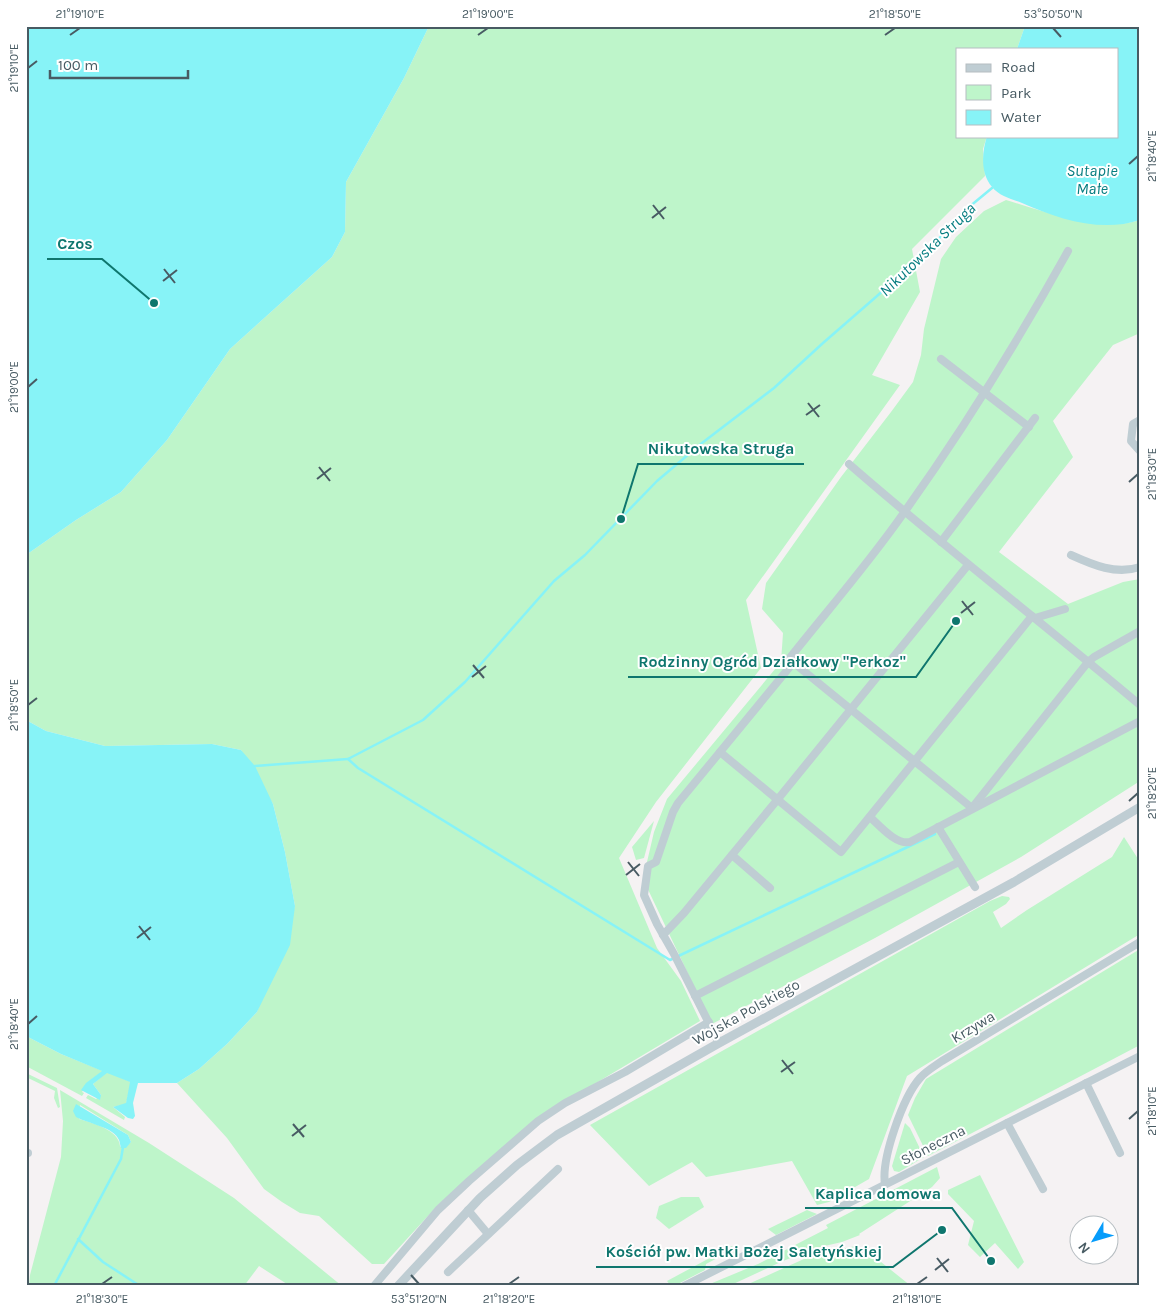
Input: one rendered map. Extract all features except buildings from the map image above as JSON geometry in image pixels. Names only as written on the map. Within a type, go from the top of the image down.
[{"type":"street","points":[[972,808],[789,659],[904,512],[1030,320],[1068,251]]},
{"type":"street","points":[[942,359],[1029,427]]},
{"type":"street","points":[[941,542],[1035,418]]},
{"type":"street","points":[[1140,420],[1133,424],[1131,441],[1140,451]]},
{"type":"street","points":[[849,464],[904,512],[1140,705]]},
{"type":"street","points":[[1071,556],[1098,568],[1131,570],[1140,567]]},
{"type":"street","points":[[662,934],[684,913],[732,855],[968,564]]},
{"type":"street","points":[[720,752],[841,852],[1033,617],[1065,609]]},
{"type":"street","points":[[972,808],[1088,662],[1140,630]]},
{"type":"street","points":[[719,1043],[676,957],[662,934],[644,895],[648,866],[656,862],[678,802],[793,662]]},
{"type":"street","points":[[870,817],[898,841],[905,843],[1140,721]]},
{"type":"street","name":"Wojska Polskiego","points":[[398,1286],[468,1210],[517,1165],[557,1135],[719,1043],[1014,882],[1140,806]]},
{"type":"street","points":[[938,827],[975,887]]},
{"type":"street","points":[[732,855],[770,888]]},
{"type":"street","points":[[695,996],[959,862]]},
{"type":"street","name":"Krzywa","points":[[885,1184],[884,1171],[892,1138],[905,1101],[920,1078],[942,1061],[1140,942]]},
{"type":"street","points":[[374,1286],[438,1210],[469,1180],[538,1121],[709,1022]]},
{"type":"street","name":"Słoneczna","points":[[684,1286],[1140,1056]]},
{"type":"street","points":[[1086,1083],[1120,1153]]},
{"type":"street","points":[[1007,1122],[1043,1189]]},
{"type":"street","points":[[448,1272],[558,1169]]},
{"type":"street","points":[[468,1210],[488,1234]]},
{"type":"green space","points":[[429,26],[1025,26],[1017,48],[956,48],[956,138],[986,138],[983,149],[985,176],[912,249],[920,292],[872,375],[900,385],[746,600],[761,668],[656,802],[619,858],[657,948],[681,981],[700,1021],[534,1120],[438,1205],[384,1264],[372,1264],[319,1216],[300,1213],[264,1189],[227,1138],[177,1083],[199,1069],[227,1044],[257,1012],[295,906],[285,852],[273,804],[241,750],[212,744],[105,746],[46,731],[26,720],[26,555],[76,520],[121,492],[167,440],[230,349],[332,257],[345,232],[346,182],[404,78]]},
{"type":"green space","points":[[1006,200],[1055,215],[1091,222],[1108,224],[1140,220],[1140,333],[1113,345],[1053,421],[1073,457],[999,552],[1068,604],[1123,582],[1140,579],[1140,781],[1021,857],[875,938],[712,1024],[643,879],[654,832],[667,799],[781,662],[783,633],[762,609],[766,583],[841,477],[913,382],[921,355],[924,329],[941,259],[956,237],[984,211]]},
{"type":"green space","points":[[654,821],[644,858],[636,860],[632,847]]},
{"type":"green space","points":[[1124,837],[1140,862],[1140,934],[907,1076],[869,1179],[829,1202],[817,1205],[792,1161],[706,1177],[692,1162],[649,1186],[590,1125],[990,901],[1002,896],[1009,897],[1010,899],[1006,904],[993,912],[1001,928],[1112,857]]},
{"type":"green space","points":[[1140,949],[1140,1045],[928,1156],[908,1115],[926,1079]]},
{"type":"green space","points":[[26,1036],[61,1054],[103,1071],[92,1079],[82,1092],[84,1093],[82,1096],[26,1066]]},
{"type":"green space","points":[[107,1072],[131,1082],[126,1104],[113,1107],[125,1117],[124,1120],[86,1098],[88,1095],[96,1099],[101,1095],[93,1084]]},
{"type":"green space","points":[[26,1073],[57,1088],[60,1107],[58,1108],[54,1098],[55,1091],[26,1077]]},
{"type":"green space","points":[[60,1090],[149,1143],[234,1198],[342,1286],[290,1286],[259,1266],[244,1286],[29,1286],[30,1275],[61,1157],[63,1121]],"holes":[[[80,1105],[128,1135],[131,1142],[123,1149],[120,1146],[119,1140],[110,1131],[79,1119]]]},
{"type":"green space","points":[[905,1123],[910,1128],[924,1157],[899,1172],[894,1171],[892,1166]]},
{"type":"green space","points":[[937,1167],[940,1178],[932,1187],[860,1235],[842,1242],[816,1248],[729,1286],[705,1286],[758,1264],[828,1228],[826,1225]]},
{"type":"green space","points":[[980,1175],[1024,1262],[1018,1269],[995,1243],[980,1257],[968,1245],[974,1221],[948,1194],[948,1190]]},
{"type":"green space","points":[[681,1197],[699,1197],[704,1207],[669,1229],[656,1218],[659,1206]]},
{"type":"green space","points":[[807,1210],[817,1214],[776,1235],[768,1229]]},
{"type":"green space","points":[[732,1246],[736,1255],[729,1252],[706,1264],[705,1270],[676,1285],[671,1286],[667,1281]]},
{"type":"green space","points":[[856,1246],[866,1250],[911,1286],[744,1286],[815,1254]]},
{"type":"water","points":[[26,26],[429,26],[404,78],[346,182],[345,232],[332,257],[230,349],[167,440],[121,492],[76,520],[26,555]]},
{"type":"water","name":"Sutapie Małe","points":[[1025,26],[1140,26],[1140,220],[1125,224],[1095,225],[1065,219],[1002,195],[988,181],[983,162],[987,138],[1118,138],[1118,48],[1017,48]]},
{"type":"water","points":[[26,720],[46,731],[105,746],[212,744],[241,750],[255,766],[273,804],[285,852],[295,906],[290,945],[257,1012],[227,1044],[199,1069],[177,1083],[138,1083],[133,1103],[135,1116],[133,1119],[128,1118],[113,1107],[126,1103],[130,1082],[107,1073],[93,1084],[101,1095],[100,1100],[81,1090],[86,1083],[102,1071],[61,1054],[26,1036]]},
{"type":"water","points":[[76,1104],[128,1135],[131,1142],[126,1148],[121,1148],[119,1140],[112,1132],[76,1117],[73,1111]]},
{"type":"waterway","name":"Nikutowska Struga","points":[[255,766],[348,759],[423,720],[465,682],[554,581],[585,555],[657,481],[702,443],[774,388],[923,256],[963,212],[992,188]]},
{"type":"waterway","points":[[348,759],[358,768],[670,960],[935,834]]},
{"type":"waterway","points":[[54,1286],[121,1159],[123,1147]]},
{"type":"waterway","points":[[78,1239],[103,1262],[140,1286]]},
{"type":"place","name":"Czos","points":[[154,303]]},
{"type":"place","name":"Nikutowska Struga","points":[[621,519]]},
{"type":"place","name":"Rodzinny Ogród Działkowy \"Perkoz\"","points":[[956,621]]},
{"type":"place","name":"Kościół pw. Matki Bożej Saletyńskiej","points":[[942,1230]]},
{"type":"place","name":"Kaplica domowa","points":[[991,1261]]}]
